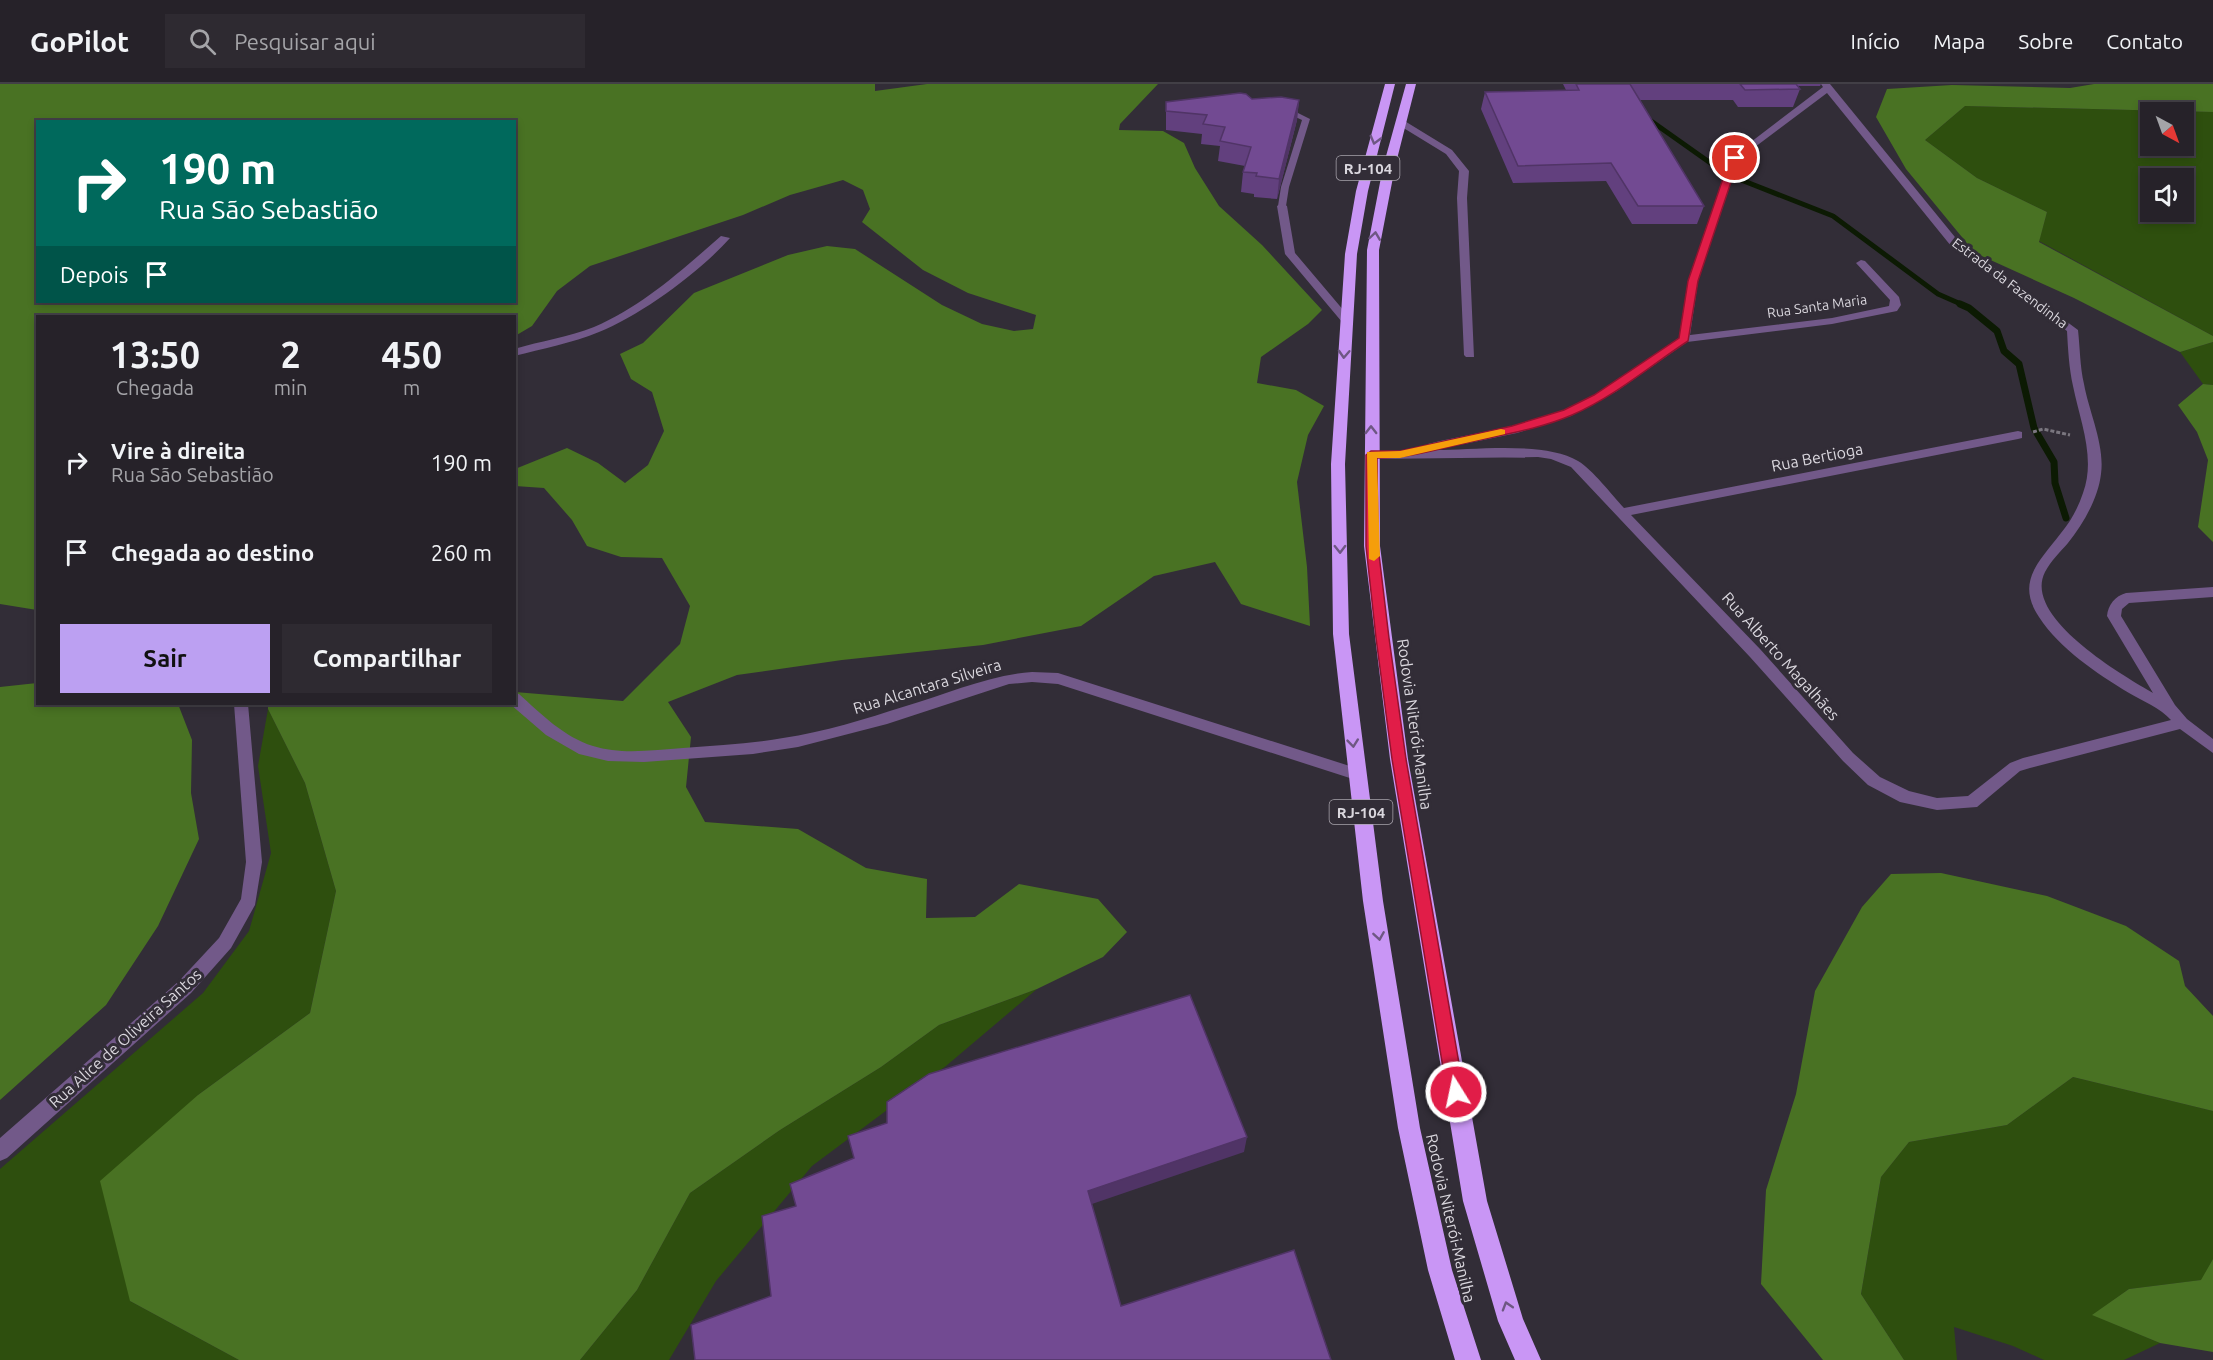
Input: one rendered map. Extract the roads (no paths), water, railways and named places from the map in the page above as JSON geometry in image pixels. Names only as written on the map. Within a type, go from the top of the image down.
[{"type":"highway","name":"Rodovia Niterói-Manilha","points":[[1390,84],[1362,191],[1351,254],[1338,464],[1341,633],[1356,774],[1373,901],[1409,1128],[1440,1270],[1468,1360]]},
{"type":"highway","name":"Rodovia Niterói-Manilha","points":[[1411,84],[1379,210],[1373,250],[1372,546],[1399,759],[1475,1201],[1511,1322],[1528,1360]]},
{"type":"street","points":[[1400,454],[1495,434],[1568,413],[1598,397],[1684,339],[1693,281],[1735,158],[1827,86]]},
{"type":"street","name":"Estrada da Fazendinha","points":[[1827,86],[1955,244],[2072,330],[2078,380],[2096,470],[2089,494],[2069,532],[2037,576],[2033,592],[2042,611],[2084,654],[2125,685],[2169,709]]},
{"type":"street","points":[[1400,122],[1449,152],[1464,171],[1462,198],[1470,355]]},
{"type":"street","points":[[1282,206],[1290,254],[1346,320]]},
{"type":"street","points":[[516,352],[597,330],[621,318],[650,300],[725,238]]},
{"type":"street","name":"Rua Santa Maria","points":[[1684,339],[1832,321],[1893,309],[1896,305],[1895,299],[1861,263]]},
{"type":"street","name":"Rua Bertioga","points":[[1623,512],[2018,435]]},
{"type":"street","name":"Rua Alberto Magalhães","points":[[1371,455],[1498,453],[1553,455],[1575,464],[1755,652],[1848,757],[1874,781],[1906,797],[1937,804],[1971,802],[2015,767],[2028,762],[2182,723]]},
{"type":"street","points":[[2213,592],[2126,597],[2114,610],[2114,616],[2169,709],[2182,723],[2213,747]]},
{"type":"street","name":"Rua Alcantara Silveira","points":[[516,700],[563,739],[596,753],[645,757],[737,750],[811,739],[867,724],[1009,679],[1032,677],[1058,680],[1356,774]]},
{"type":"street","name":"Rua Alice de Oliveira Santos","points":[[0,1151],[185,987],[225,943],[249,900],[254,862],[248,814],[241,705]]},
{"type":"lane","points":[[1270,113],[1290,111],[1306,119],[1282,206]]},
{"type":"waterway","points":[[1644,116],[1726,174],[1833,216],[1938,294],[1963,305]]},
{"type":"waterway","points":[[1960,304],[1969,308],[1997,331],[2004,351],[2019,364],[2034,428],[2054,462],[2055,483],[2066,518]]}]
